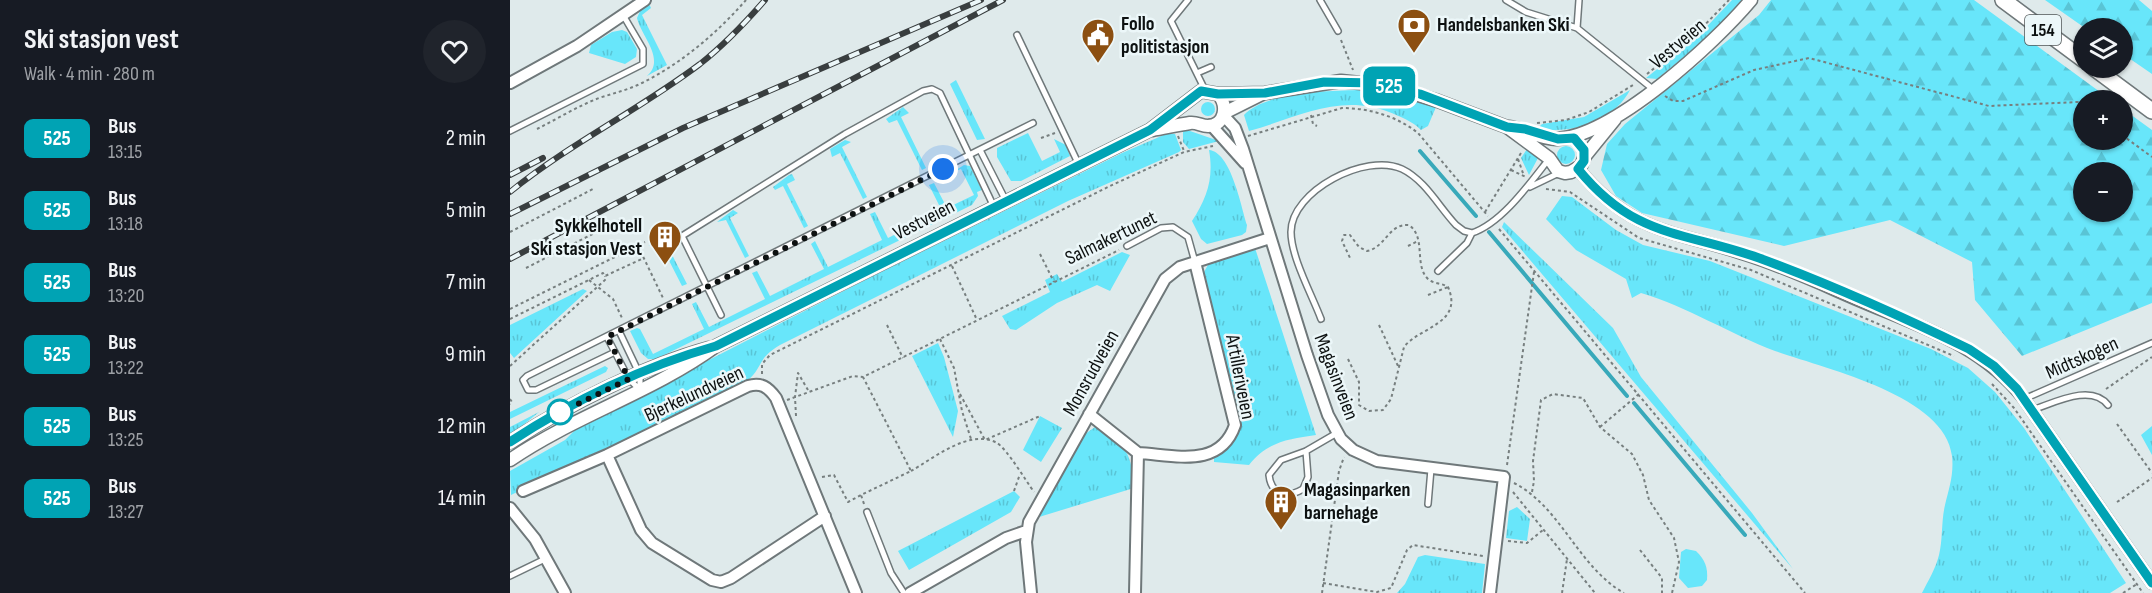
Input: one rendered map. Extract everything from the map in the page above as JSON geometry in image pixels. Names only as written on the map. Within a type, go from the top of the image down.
[{"type":"main road","name":"154","points":[[2003,0],[2073,52]]},
{"type":"main road","points":[[2107,78],[2152,111]]},
{"type":"street","points":[[510,83],[577,46],[645,0]]},
{"type":"street","name":"Vestveien","points":[[1578,169],[1585,156],[1615,120],[1716,39],[1751,0]]},
{"type":"street","points":[[1205,90],[1218,94],[1265,93],[1324,82],[1376,83],[1429,98],[1507,127],[1579,141],[1585,156]]},
{"type":"street","name":"Vestveien","points":[[510,460],[562,427],[693,363],[716,346],[1150,130],[1205,90]]},
{"type":"street","points":[[1211,126],[1224,114],[1265,93]]},
{"type":"street","points":[[1218,94],[1223,101],[1224,114]]},
{"type":"street","points":[[1190,102],[1190,113],[1196,123]]},
{"type":"street","name":"Magasinveien","points":[[1224,114],[1238,134],[1307,355],[1337,433],[1349,447],[1377,461],[1504,477]]},
{"type":"street","name":"Vestveien","points":[[1563,138],[1615,120]]},
{"type":"street","name":"Vestveien","points":[[1150,130],[1196,123],[1211,126]]},
{"type":"street","name":"Magasinveien","points":[[1211,126],[1246,164]]},
{"type":"street","points":[[1507,127],[1549,159],[1553,166],[1562,172],[1578,169],[1609,202],[1642,223],[1758,258],[1969,349],[2001,372],[2024,399],[2152,583]]},
{"type":"street","points":[[1549,159],[1550,147],[1563,138]]},
{"type":"street","name":"Monsrudveien","points":[[1031,593],[1026,531],[1040,499],[1165,279],[1180,267],[1270,238]]},
{"type":"street","name":"Artilleriveien","points":[[1138,453],[1206,456],[1217,451],[1229,440],[1234,425],[1195,262]]},
{"type":"street","name":"Vestveien","points":[[510,442],[574,405],[634,377],[688,354],[716,346]]},
{"type":"street","name":"Bjerkelundveien","points":[[523,491],[607,455],[748,386],[760,384],[768,388],[776,398],[856,593]]},
{"type":"street","points":[[1089,414],[1138,453],[1135,593]]},
{"type":"street","points":[[607,455],[632,516],[646,536],[673,557],[712,580],[721,582],[731,578],[825,516]]},
{"type":"street","points":[[1490,593],[1504,477]]},
{"type":"street","points":[[510,508],[547,558],[565,593]]},
{"type":"street","points":[[910,593],[1006,538],[1026,531]]},
{"type":"lane","points":[[1188,0],[1171,21],[1205,90]]},
{"type":"lane","points":[[1320,0],[1338,31]]},
{"type":"lane","name":"Vestveien","points":[[1506,0],[1526,12],[1577,28],[1654,90]]},
{"type":"lane","points":[[1577,28],[1579,0]]},
{"type":"lane","points":[[510,130],[638,68],[645,59],[638,37],[623,15]]},
{"type":"lane","points":[[1017,35],[1079,165]]},
{"type":"lane","points":[[1197,73],[1211,67]]},
{"type":"lane","points":[[721,315],[682,236],[845,134],[923,91],[932,89],[940,93],[994,207]]},
{"type":"lane","points":[[615,352],[533,391],[524,386],[527,376],[1033,123]]},
{"type":"lane","points":[[980,150],[1006,201]]},
{"type":"lane","points":[[1437,271],[1467,243],[1472,233],[1492,221],[1528,188],[1549,159]]},
{"type":"lane","points":[[1321,319],[1295,254],[1291,224],[1303,203],[1336,178],[1374,165],[1399,168],[1418,181],[1460,229],[1472,233]]},
{"type":"lane","points":[[1528,188],[1562,172]]},
{"type":"lane","name":"Salmakertunet","points":[[1127,246],[1161,228],[1173,227],[1188,237],[1195,262]]},
{"type":"lane","points":[[619,331],[640,390]]},
{"type":"lane","points":[[607,337],[640,390]]},
{"type":"lane","name":"Midtskogen","points":[[2024,399],[2152,343]]},
{"type":"lane","points":[[2032,410],[2089,394],[2099,396],[2108,405]]},
{"type":"lane","points":[[1306,451],[1308,477],[1303,489],[1287,495],[1276,492],[1269,475],[1281,460],[1306,451],[1337,433]]},
{"type":"lane","points":[[1428,504],[1431,469]]},
{"type":"lane","points":[[867,512],[891,573],[904,593]]},
{"type":"lane","points":[[510,576],[547,558]]},
{"type":"path","points":[[1338,31],[1354,71]]},
{"type":"path","points":[[1654,90],[1673,101],[1683,101],[1754,70],[1809,58],[1989,106],[2073,102]]},
{"type":"path","points":[[1246,136],[1311,115],[1341,108],[1357,108],[1409,126],[1427,143],[1488,216]]},
{"type":"path","points":[[1311,115],[1313,124],[1317,126]]},
{"type":"path","points":[[1041,138],[1051,133]]},
{"type":"path","points":[[1177,134],[1184,152]]},
{"type":"path","points":[[2133,143],[2152,157]]},
{"type":"path","points":[[760,384],[762,364],[770,355],[1184,152],[1219,144]]},
{"type":"path","points":[[1484,212],[1525,145]]},
{"type":"path","points":[[1511,170],[1525,177],[1517,158]]},
{"type":"path","points":[[1541,188],[1570,192],[1638,238],[1750,270],[1963,361]]},
{"type":"path","points":[[510,232],[593,189]]},
{"type":"path","points":[[526,268],[622,219]]},
{"type":"path","points":[[1351,260],[1342,241],[1346,234],[1352,236],[1365,251],[1377,248],[1395,228],[1403,225],[1412,228],[1418,241],[1424,273],[1432,281],[1448,287]]},
{"type":"path","points":[[1497,227],[1806,593]]},
{"type":"path","points":[[1408,246],[1418,241]]},
{"type":"path","points":[[510,309],[645,242]]},
{"type":"path","points":[[638,246],[665,300]]},
{"type":"path","name":"Salmakertunet","points":[[784,401],[808,390],[832,385],[853,376],[863,377],[1127,246]]},
{"type":"path","name":"Salmakertunet","points":[[1040,254],[1054,282]]},
{"type":"path","points":[[605,276],[644,258]]},
{"type":"path","points":[[952,265],[977,320]]},
{"type":"path","points":[[1534,272],[1504,477],[1543,530],[1595,593]]},
{"type":"path","points":[[510,319],[603,273],[605,276]]},
{"type":"path","points":[[510,366],[598,287],[606,279],[605,276]]},
{"type":"path","points":[[588,280],[613,299],[624,320]]},
{"type":"path","points":[[1428,295],[1448,287]]},
{"type":"path","points":[[1348,359],[1359,382],[1359,405],[1373,412],[1383,410],[1389,403],[1406,343],[1432,328],[1446,315],[1450,302],[1448,287]]},
{"type":"path","points":[[887,325],[903,358]]},
{"type":"path","points":[[1379,325],[1398,366]]},
{"type":"path","points":[[940,339],[954,368],[962,411],[971,438]]},
{"type":"path","points":[[2106,388],[2152,357]]},
{"type":"path","points":[[792,419],[796,416],[795,397],[798,373],[808,390]]},
{"type":"path","points":[[863,377],[911,471]]},
{"type":"path","points":[[1986,377],[2013,408],[2143,593]]},
{"type":"path","points":[[960,394],[985,440]]},
{"type":"path","points":[[1532,492],[1534,481],[1532,466],[1541,400],[1553,394],[1583,398],[1600,427],[1632,454],[1639,465],[1655,511],[1669,526],[1679,562],[1672,593]]},
{"type":"path","points":[[1600,427],[1639,394]]},
{"type":"path","points":[[510,399],[512,402],[510,404]]},
{"type":"path","points":[[985,440],[1040,416]]},
{"type":"path","points":[[2117,424],[2152,473]]},
{"type":"path","points":[[816,478],[834,475],[848,502],[971,438],[998,443],[1036,494]]},
{"type":"path","points":[[1322,593],[1339,471],[1349,447]]},
{"type":"path","points":[[1014,491],[1020,474]]},
{"type":"path","points":[[1504,477],[1532,492],[1595,570],[1624,593]]},
{"type":"path","points":[[2117,502],[2152,478]]},
{"type":"path","points":[[861,495],[867,512]]},
{"type":"path","points":[[1496,539],[1527,543],[1543,530]]},
{"type":"path","points":[[1323,583],[1384,591],[1391,588],[1397,579],[1407,550],[1413,545],[1494,558]]},
{"type":"path","points":[[1640,550],[1662,578],[1662,593]]},
{"type":"path","points":[[1562,593],[1567,559]]},
{"type":"path","points":[[2123,593],[2137,584]]},
{"type":"green space","points":[[1732,0],[1742,0],[1714,32],[1657,79],[1646,78],[1695,39]]},
{"type":"green space","points":[[1771,0],[1974,0],[2073,72],[2073,78],[2081,78],[2097,90],[2073,90],[2073,150],[2133,150],[2133,116],[2152,130],[2152,303],[2022,356],[1975,300],[1972,262],[1890,220],[1784,246],[1642,213],[1616,196],[1601,170],[1607,144],[1625,124],[1759,15]]},
{"type":"green space","points":[[2045,0],[2139,0],[2152,11],[2152,74],[2133,61],[2133,18],[2073,20]]},
{"type":"green space","points":[[649,4],[651,8],[642,15],[667,65],[647,76],[654,62],[653,55],[637,18],[640,11]]},
{"type":"green space","points":[[622,30],[627,32],[637,49],[636,57],[625,64],[589,53],[591,45],[612,32]]},
{"type":"green space","points":[[956,80],[985,139],[977,140],[950,84]]},
{"type":"green space","points":[[1357,90],[1394,95],[1436,107],[1428,126],[1421,130],[1389,112],[1353,105],[1335,106],[1301,114],[1249,131],[1244,115],[1254,107],[1281,97],[1314,92]]},
{"type":"green space","points":[[1630,90],[1614,110],[1590,123],[1564,130],[1538,128],[1542,124],[1584,117]]},
{"type":"green space","points":[[1205,102],[1211,102],[1215,109],[1211,116],[1205,116],[1201,112],[1201,106]]},
{"type":"green space","points":[[903,107],[909,113],[901,117],[926,168],[922,170],[897,120],[889,123],[886,119]]},
{"type":"green space","points":[[1183,131],[1190,131],[1219,141],[1189,149],[1183,142]]},
{"type":"green space","points":[[1028,133],[1042,161],[1060,152],[1054,139],[1066,145],[1070,156],[1021,181],[1011,181],[997,157],[997,148]]},
{"type":"green space","points":[[1166,134],[1175,134],[1181,150],[1179,152],[1068,201],[780,345],[763,359],[756,372],[746,382],[511,495],[510,471],[565,440],[578,427],[875,275],[1122,153]]},
{"type":"green space","points":[[845,140],[851,142],[842,147],[867,197],[863,199],[840,153],[832,157],[830,149]]},
{"type":"green space","points":[[1566,146],[1572,149],[1575,155],[1572,161],[1566,164],[1560,161],[1557,155],[1560,149]]},
{"type":"green space","points":[[1527,149],[1538,158],[1529,175],[1521,158]]},
{"type":"green space","points":[[1209,150],[1217,153],[1229,170],[1247,225],[1246,232],[1242,235],[1207,244],[1201,239],[1192,221],[1202,204],[1210,179]]},
{"type":"green space","points":[[964,165],[970,166],[982,190],[977,192],[978,196],[972,205],[656,359],[648,359],[641,353],[630,331],[637,328],[640,329],[653,354],[704,329],[692,304],[696,302],[709,327],[765,299],[752,273],[757,271],[770,296],[824,269],[811,244],[815,241],[828,267],[882,240],[870,214],[875,212],[888,238],[942,211],[929,185],[934,183],[947,208],[974,195],[961,169],[953,172]]},
{"type":"green space","points":[[792,174],[795,180],[787,184],[808,226],[804,228],[783,186],[775,190],[773,187]]},
{"type":"green space","points":[[1562,196],[1572,197],[1616,230],[1643,245],[1710,261],[1931,349],[1968,368],[1995,392],[2024,428],[2126,583],[2110,593],[1922,593],[1939,555],[1952,469],[1952,456],[1944,435],[1928,416],[1880,387],[1775,351],[1658,299],[1641,293],[1632,298],[1626,279],[1576,250],[1546,219]]},
{"type":"green space","points":[[733,210],[738,213],[730,218],[749,256],[745,258],[726,220],[717,222]]},
{"type":"green space","points":[[1504,222],[1613,328],[1641,377],[1752,513],[1793,569],[1502,227]]},
{"type":"green space","points":[[672,231],[674,239],[666,243],[687,284],[682,286],[659,241],[648,246]]},
{"type":"green space","points":[[1255,248],[1316,435],[1287,440],[1271,446],[1249,465],[1214,462],[1214,457],[1234,441],[1238,431],[1239,417],[1204,272],[1209,263]]},
{"type":"green space","points":[[1122,252],[1130,255],[1110,291],[1097,285],[1057,303],[1016,330],[1010,329],[1002,316],[1050,292],[1045,280],[1057,274],[1062,282]]},
{"type":"green space","points":[[583,289],[587,291],[514,358],[510,353],[510,325]]},
{"type":"green space","points":[[938,343],[944,357],[958,411],[953,437],[912,356]]},
{"type":"green space","points":[[605,366],[608,368],[606,372],[510,419],[510,412]]},
{"type":"green space","points":[[539,412],[510,436],[510,427]]},
{"type":"green space","points":[[1040,416],[1062,428],[1041,462],[1023,450]]},
{"type":"green space","points":[[2152,426],[2152,455],[2141,435]]},
{"type":"green space","points":[[1095,427],[1114,437],[1125,450],[1132,467],[1134,488],[1039,517],[1085,434]]},
{"type":"green space","points":[[1014,491],[1020,497],[1011,512],[909,570],[898,551]]},
{"type":"green space","points":[[1517,507],[1530,519],[1527,541],[1506,538],[1509,511]]},
{"type":"green space","points":[[1686,549],[1696,551],[1705,564],[1707,580],[1702,586],[1688,588],[1679,578],[1681,552]]},
{"type":"green space","points":[[1425,555],[1485,564],[1482,593],[1397,593],[1405,584],[1418,557]]},
{"type":"waterway","points":[[1420,151],[1476,216]]},
{"type":"waterway","points":[[1489,232],[1627,396]]},
{"type":"waterway","points":[[1634,403],[1745,535]]},
{"type":"railway","points":[[510,192],[556,158],[653,97],[700,64],[734,34],[765,0]]},
{"type":"railway","points":[[510,214],[683,128],[981,0]]},
{"type":"railway","points":[[510,259],[1003,0]]},
{"type":"railway","points":[[510,175],[543,158]]},
{"type":"bus line","name":"525","points":[[510,442],[574,405],[688,354],[716,346],[1150,130],[1190,102],[1201,91],[1218,94],[1265,93],[1310,84],[1355,81],[1376,83],[1420,94],[1507,127],[1525,129],[1558,139],[1574,138],[1582,145],[1585,156],[1578,169],[1609,202],[1633,219],[1660,230],[1758,258],[1915,324],[1979,355],[1994,366],[2017,389],[2152,583]]},
{"type":"place","name":"Handelsbanken Ski","points":[[1414,54]]},
{"type":"place","name":"Follo politistasjon","points":[[1098,64]]},
{"type":"place","name":"Sykkelhotell Ski stasjon Vest","points":[[665,266]]},
{"type":"place","name":"Magasinparken barnehage","points":[[1281,531]]},
{"type":"route","points":[[560,412],[555,415],[629,379],[607,337],[943,169]]}]
